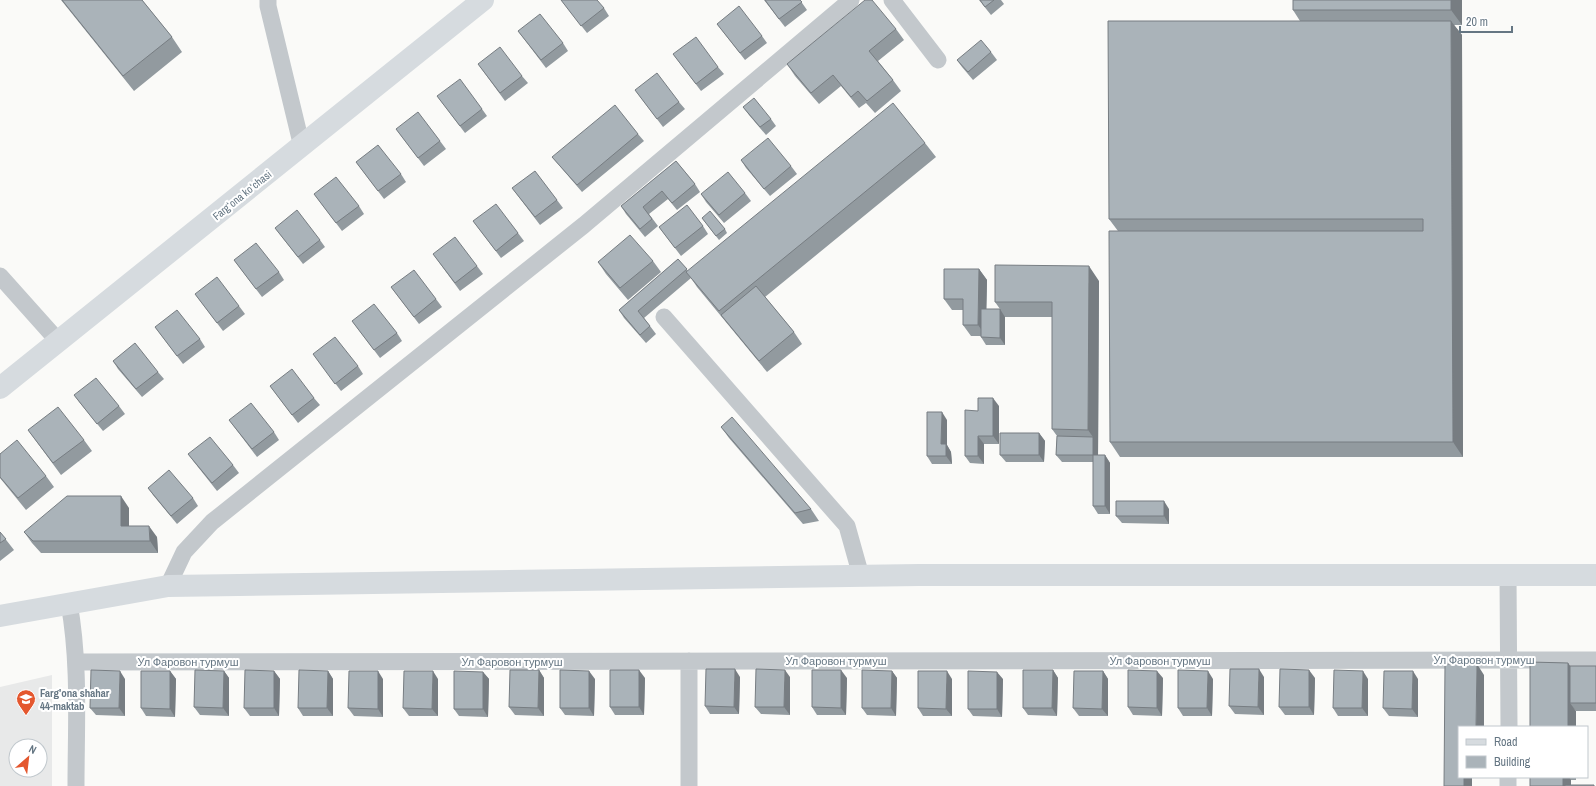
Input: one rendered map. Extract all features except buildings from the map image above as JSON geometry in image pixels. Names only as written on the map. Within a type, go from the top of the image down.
[{"type":"main road","name":"Fargʻona koʻchasi","points":[[0,388],[302,147],[473,2]]},
{"type":"main road","points":[[0,616],[168,586],[942,575],[1596,575]]},
{"type":"street","points":[[268,0],[268,6],[302,147]]},
{"type":"street","points":[[168,586],[184,552],[212,522],[584,224],[851,0]]},
{"type":"street","points":[[892,0],[938,60]]},
{"type":"street","points":[[0,276],[59,342]]},
{"type":"street","points":[[664,317],[847,526],[861,576]]},
{"type":"street","points":[[1508,575],[1509,726]]},
{"type":"street","points":[[69,603],[74,631],[76,662],[76,786]]},
{"type":"street","name":"Ул Фаровон турмуш","points":[[76,662],[1596,660]]},
{"type":"street","points":[[689,661],[689,786]]},
{"type":"shaded area","name":"Farg'ona shahar 44-maktab","points":[[52,675],[52,786],[0,786],[0,687]]},
{"type":"place","name":"Farg'ona shahar 44-maktab","points":[[26,716]]}]
